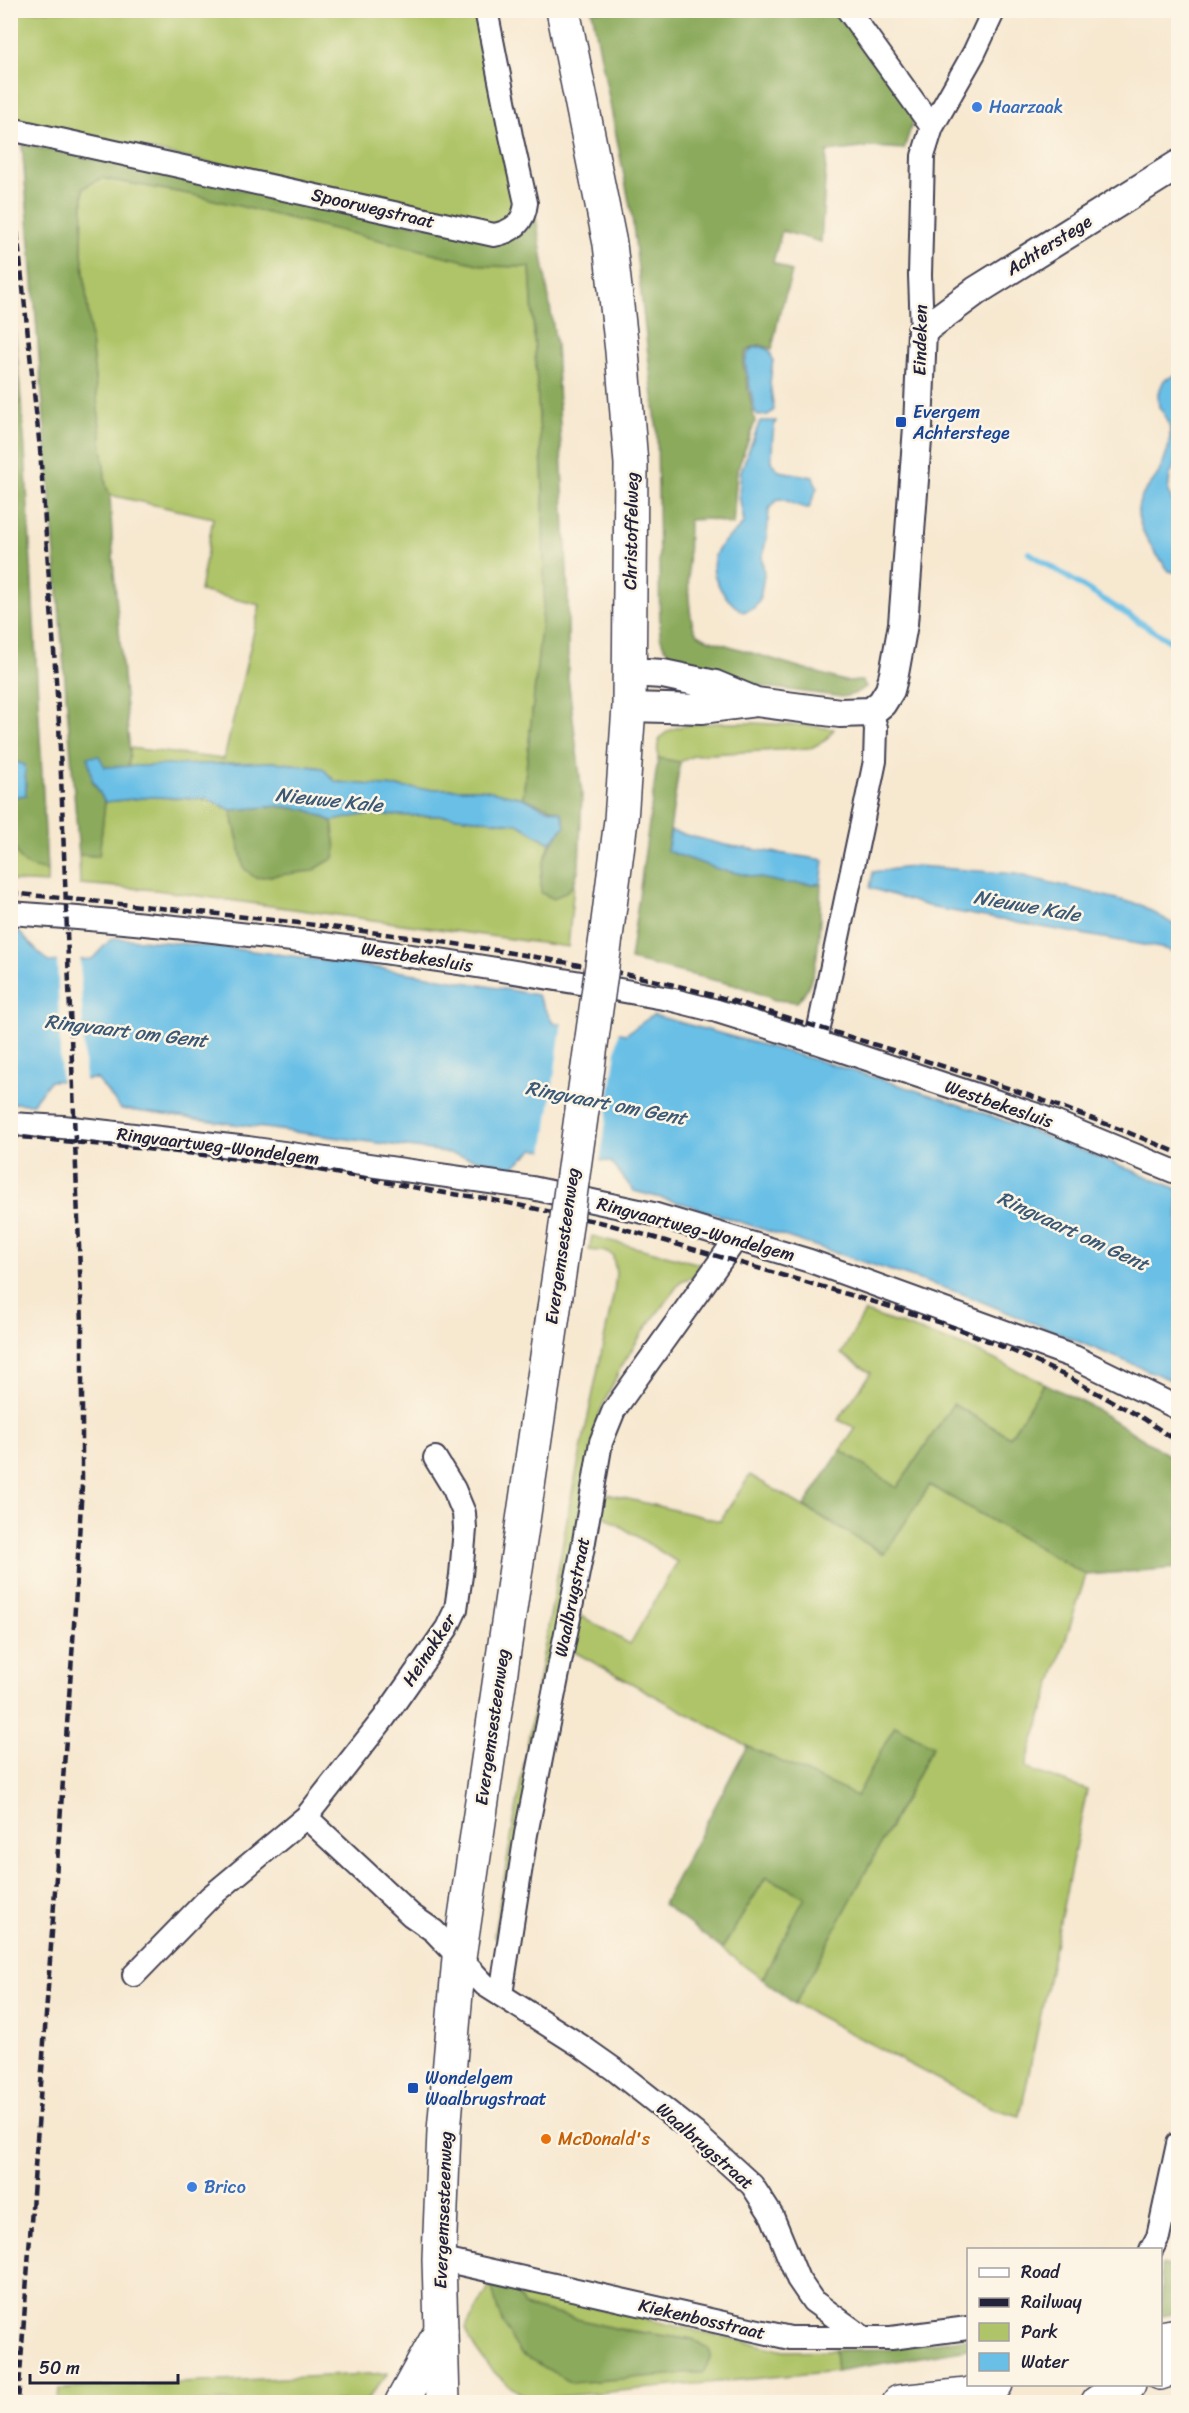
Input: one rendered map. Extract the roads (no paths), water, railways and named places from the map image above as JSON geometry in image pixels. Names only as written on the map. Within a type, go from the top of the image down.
[{"type":"main road","name":"Christoffelweg","points":[[563,10],[610,244],[631,464],[629,706],[621,820],[590,1055]]},
{"type":"main road","name":"Evergemsesteenweg","points":[[443,2403],[439,2259],[444,2131],[459,1958],[590,1055]]},
{"type":"main road","points":[[402,2403],[441,2331]]},
{"type":"main road","points":[[1162,2338],[1179,2335]]},
{"type":"main road","points":[[1162,2373],[1179,2367]]},
{"type":"main road","points":[[899,2403],[967,2395],[993,2386]]},
{"type":"main road","points":[[988,2403],[1010,2386]]},
{"type":"main road","points":[[1098,2403],[1127,2386]]},
{"type":"street","name":"Spoorwegstraat","points":[[10,129],[494,235],[505,233],[521,221],[525,214],[526,203],[486,10]]},
{"type":"street","points":[[848,10],[932,127]]},
{"type":"street","name":"Eindeken","points":[[871,712],[882,703],[890,690],[903,624],[922,331],[920,275],[923,156],[932,127],[974,53],[994,10]]},
{"type":"street","name":"Achterstege","points":[[922,331],[976,291],[1179,165]]},
{"type":"street","points":[[629,672],[663,674],[715,685],[756,702]]},
{"type":"street","points":[[629,706],[702,709],[756,702],[840,713],[871,712],[876,728],[875,761],[816,1042]]},
{"type":"street","name":"Westbekesluis","points":[[10,913],[132,921],[370,949],[669,999],[717,1011],[816,1042],[1037,1115],[1179,1173]]},
{"type":"street","name":"Ringvaartweg-Wondelgem","points":[[10,1124],[63,1127],[248,1148],[532,1188],[653,1214],[810,1261],[1074,1357],[1179,1408]]},
{"type":"street","name":"Waalbrugstraat","points":[[501,1994],[526,1834],[583,1547],[601,1442],[614,1410],[736,1239]]},
{"type":"street","name":"Heinakker","points":[[134,1975],[210,1897],[306,1817],[384,1718],[447,1628],[456,1609],[465,1529],[464,1513],[454,1489],[435,1458]]},
{"type":"street","points":[[306,1817],[411,1915],[434,1931],[459,1958]]},
{"type":"street","name":"Waalbrugstraat","points":[[459,1958],[485,1985],[615,2070],[696,2134],[752,2185],[772,2216],[798,2279],[813,2301],[864,2338]]},
{"type":"street","points":[[1151,2248],[1158,2237],[1179,2144]]},
{"type":"street","name":"Kiekenbosstraat","points":[[439,2259],[790,2338],[891,2338],[967,2328]]},
{"type":"water","points":[[755,347],[763,347],[770,351],[773,360],[770,383],[774,410],[768,415],[759,416],[755,412],[745,363],[748,353]]},
{"type":"water","points":[[1178,374],[1178,460],[1170,475],[1168,492],[1178,514],[1178,573],[1169,571],[1153,550],[1140,525],[1138,509],[1143,494],[1159,472],[1170,439],[1168,423],[1159,408],[1158,394],[1164,380]]},
{"type":"water","points":[[760,421],[776,421],[771,462],[779,471],[813,477],[817,488],[809,508],[778,499],[769,509],[767,536],[762,558],[764,575],[760,599],[754,608],[743,612],[722,591],[714,573],[713,564],[721,545],[744,522],[739,495],[741,471]]},
{"type":"water","name":"Nieuwe Kale","points":[[99,756],[105,767],[275,762],[322,768],[336,782],[421,789],[481,789],[523,798],[544,808],[561,812],[565,826],[550,843],[518,824],[450,816],[362,815],[332,821],[308,810],[278,806],[231,810],[208,799],[152,797],[105,802],[92,779],[88,757]]},
{"type":"water","points":[[10,760],[25,765],[26,795],[11,797]]},
{"type":"water","points":[[671,831],[725,845],[824,860],[821,884],[784,883],[718,869],[667,851]]},
{"type":"water","name":"Nieuwe Kale","points":[[917,866],[1015,874],[1141,905],[1178,927],[1178,954],[1166,949],[934,908],[870,888],[873,872]]},
{"type":"water","name":"Ringvaart om Gent","points":[[10,930],[17,930],[48,962],[92,959],[112,938],[165,942],[325,960],[537,995],[553,1023],[626,1034],[653,1015],[879,1079],[982,1113],[1067,1145],[1178,1189],[1178,1383],[963,1294],[688,1205],[634,1191],[611,1162],[534,1149],[513,1167],[438,1151],[121,1109],[97,1079],[50,1081],[32,1104],[11,1103]]},
{"type":"waterway","points":[[1029,553],[1178,646]]},
{"type":"railway","points":[[10,165],[40,449],[59,723],[82,1324],[82,1485],[73,1642],[18,2402]]},
{"type":"railway","points":[[10,893],[326,926],[483,948],[664,983],[739,1003],[966,1074],[1094,1119],[1178,1153]]},
{"type":"railway","points":[[10,1136],[297,1166],[484,1198],[604,1223],[959,1329],[1070,1378],[1144,1419],[1178,1442]]},
{"type":"place","name":"Haarzaak","points":[[977,107]]},
{"type":"place","name":"Evergem Achterstege","points":[[901,422]]},
{"type":"place","name":"Wondelgem Waalbrugstraat","points":[[413,2088]]},
{"type":"place","name":"McDonald's","points":[[546,2139]]},
{"type":"place","name":"Brico","points":[[192,2187]]}]
